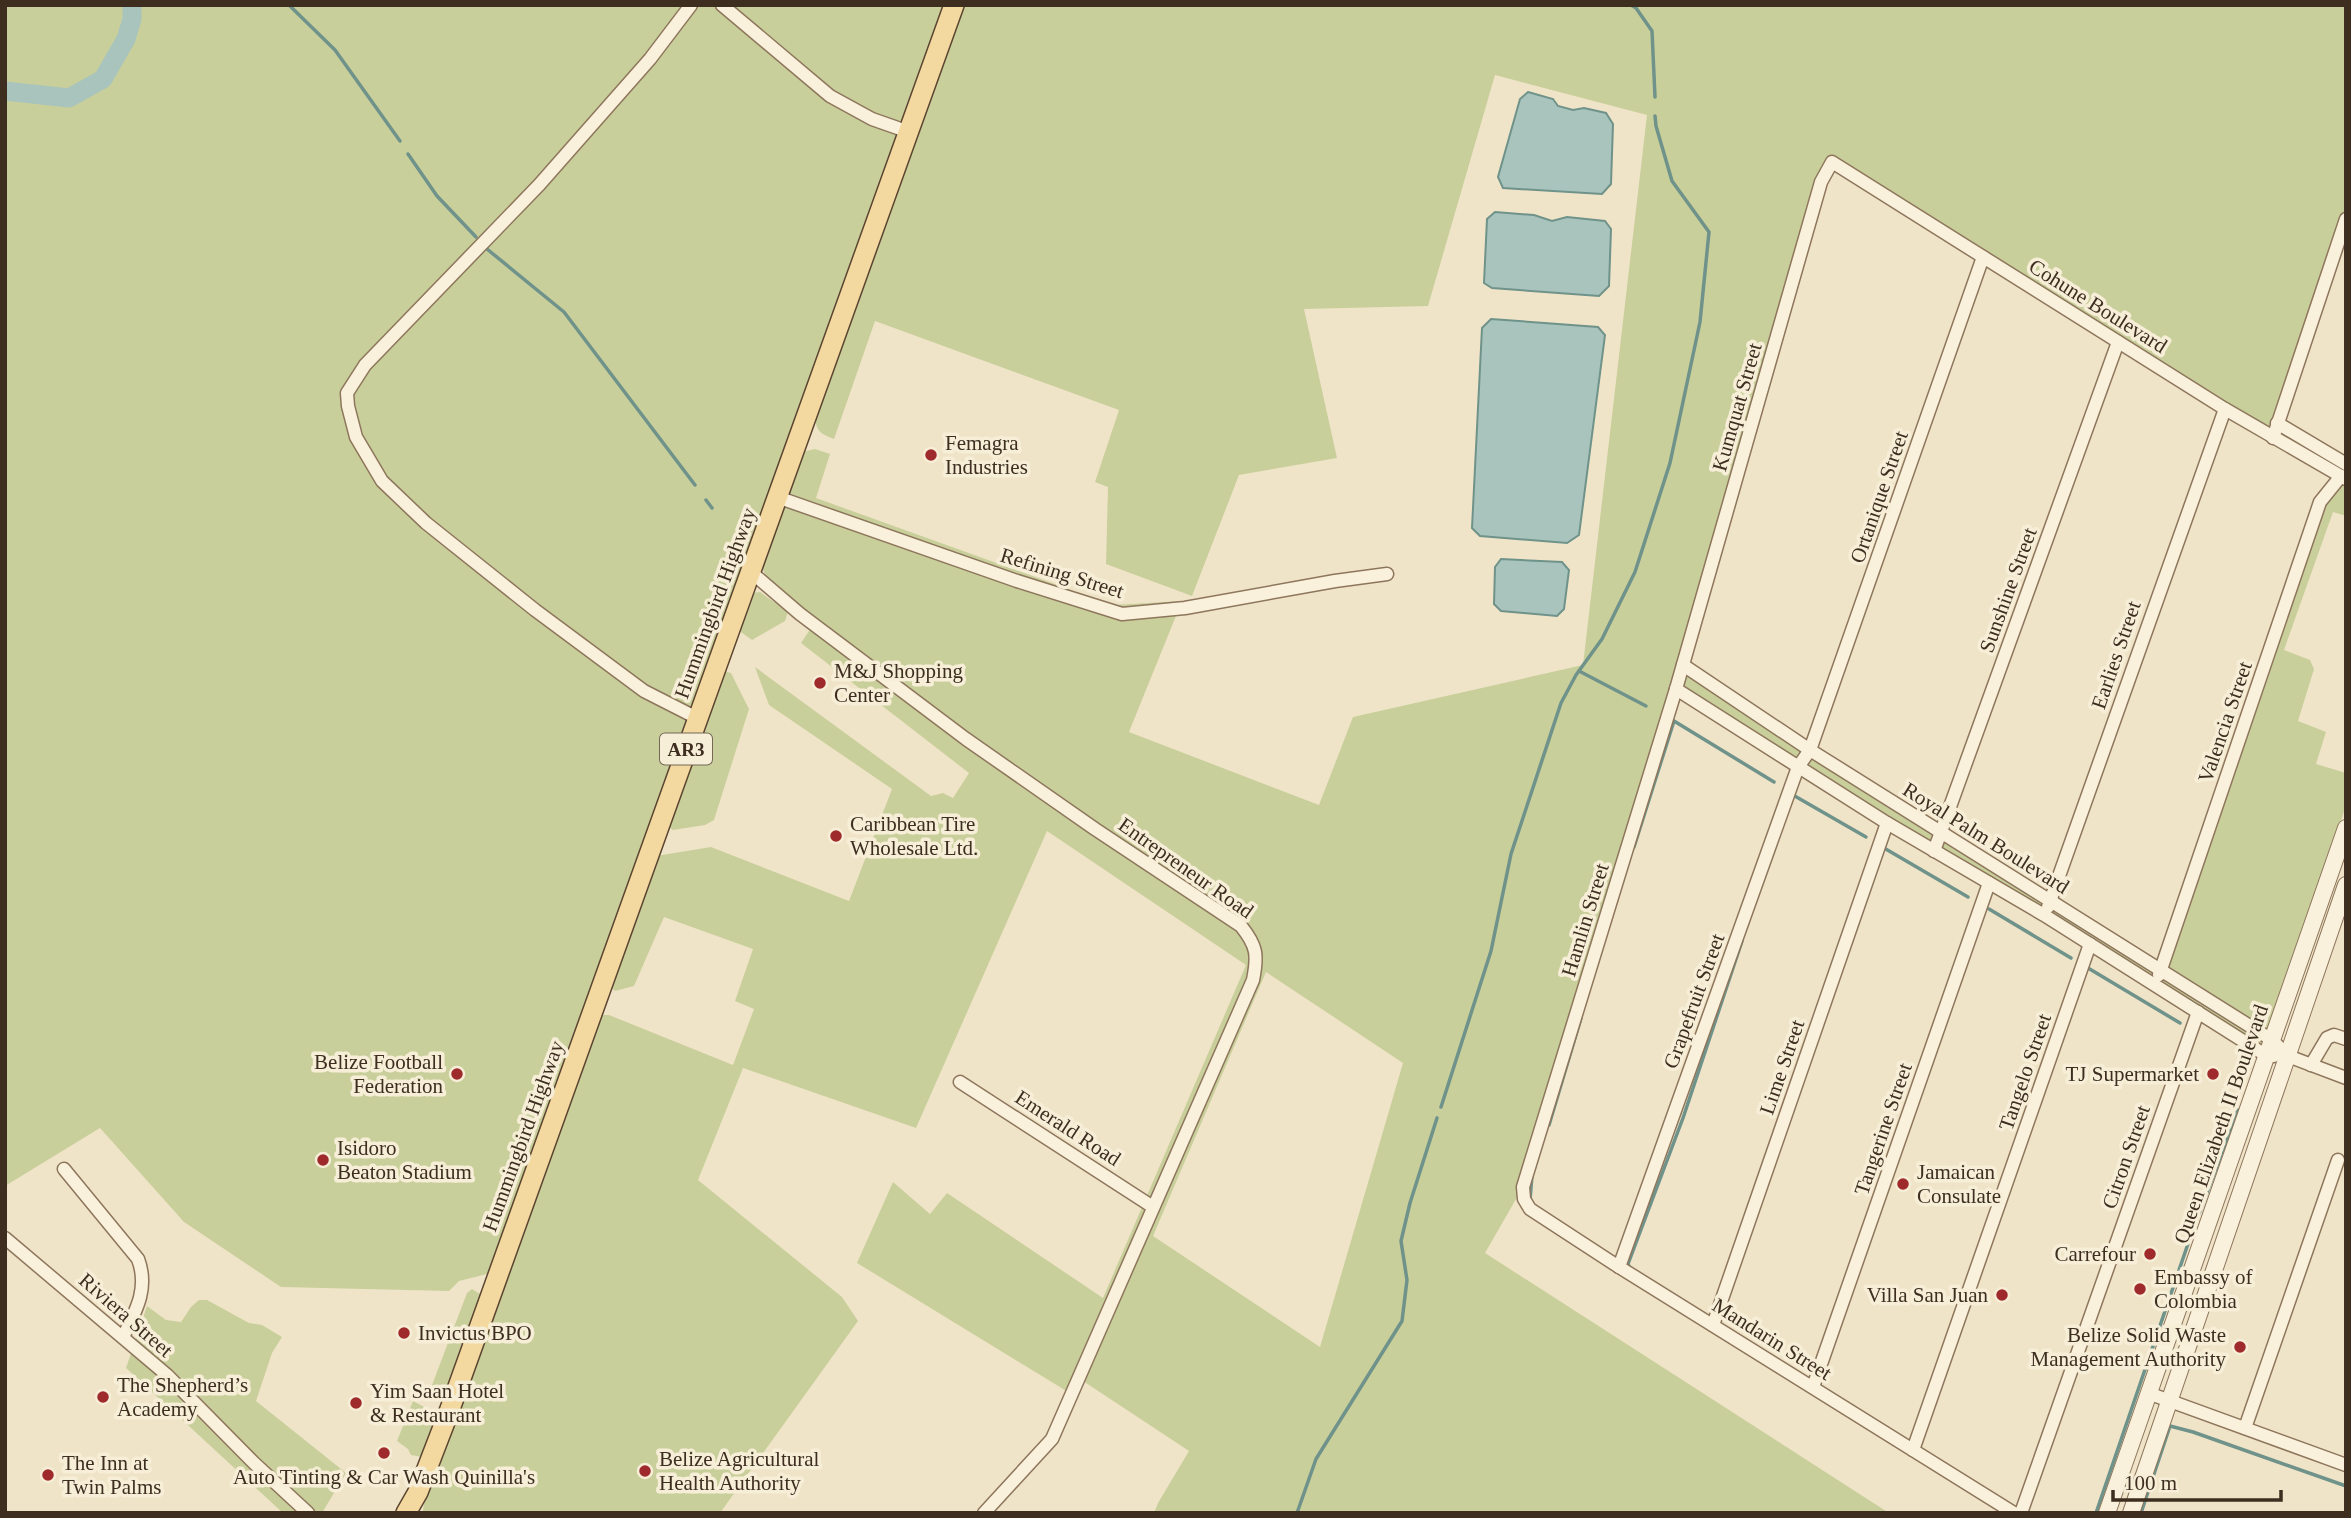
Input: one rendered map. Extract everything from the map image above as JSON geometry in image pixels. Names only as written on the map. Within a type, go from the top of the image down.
[{"type":"main road","name":"Hummingbird Highway","points":[[406,1513],[418,1492],[450,1409],[954,5]]},
{"type":"main road","name":"Hummingbird Highway","points":[[416,1513],[418,1492]]},
{"type":"street","points":[[691,5],[650,59],[539,185],[365,366],[347,393],[356,437],[382,481],[403,503],[534,610],[644,691],[697,718]]},
{"type":"street","points":[[722,5],[830,96],[872,119],[909,132]]},
{"type":"street","name":"Cohune Boulevard","points":[[1832,162],[2225,409],[2273,438],[2344,473]]},
{"type":"street","name":"Kumquat Street","points":[[1683,665],[1821,182],[1832,162]]},
{"type":"street","points":[[2273,438],[2346,219]]},
{"type":"street","name":"Ortanique Street","points":[[1810,750],[1983,257]]},
{"type":"street","name":"Sunshine Street","points":[[1934,851],[2118,342]]},
{"type":"street","name":"Earlies Street","points":[[2044,915],[2225,409]]},
{"type":"street","points":[[2277,423],[2344,473]]},
{"type":"street","name":"Valencia Street","points":[[2155,985],[2320,502],[2344,473]]},
{"type":"street","name":"Refining Street","points":[[777,497],[1017,581],[1122,614],[1185,608],[1387,574]]},
{"type":"street","name":"Entrepreneur Road","points":[[750,571],[800,614],[966,738],[1241,926],[1253,941],[1258,959],[1254,980],[1052,1439],[984,1513]]},
{"type":"street","name":"Hamlin Street","points":[[1523,1187],[1683,665]]},
{"type":"street","name":"Royal Palm Boulevard","points":[[1683,665],[1810,750],[2272,1040],[2288,1056]]},
{"type":"street","name":"Royal Palm Boulevard","points":[[1676,690],[1887,823],[2044,915],[2267,1056]]},
{"type":"street","name":"Grapefruit Street","points":[[1619,1267],[1797,767],[1810,750]]},
{"type":"street","name":"Lime Street","points":[[1713,1325],[1887,823]]},
{"type":"street","name":"Queen Elizabeth II Boulevard","points":[[2107,1513],[2346,828]]},
{"type":"street","name":"Tangerine Street","points":[[1813,1387],[1989,883]]},
{"type":"street","name":"Queen Elizabeth II Boulevard","points":[[2131,1513],[2346,885]]},
{"type":"street","name":"Tangelo Street","points":[[1913,1450],[2090,944]]},
{"type":"street","name":"Citron Street","points":[[2021,1513],[2197,1012]]},
{"type":"street","points":[[2311,1065],[2328,1038],[2334,1035],[2346,1039]]},
{"type":"street","points":[[2267,1056],[2288,1056],[2346,1078]]},
{"type":"street","name":"Emerald Road","points":[[960,1082],[1153,1207]]},
{"type":"street","points":[[2245,1427],[2338,1160]]},
{"type":"street","points":[[64,1169],[138,1259],[144,1278],[141,1294],[123,1337]]},
{"type":"street","name":"Mandarin Street","points":[[1523,1187],[1524,1199],[1530,1209],[2014,1513]]},
{"type":"street","name":"Riviera Street","points":[[5,1238],[123,1337],[198,1405],[254,1463],[308,1513]]},
{"type":"street","points":[[2148,1393],[2346,1465]]},
{"type":"green space","points":[[5,5],[945,5],[491,1273],[459,1281],[449,1291],[281,1287],[184,1222],[100,1128],[5,1186]]},
{"type":"green space","points":[[963,5],[2346,5],[2346,219],[2273,438],[1832,162],[1683,665],[2160,970],[2320,502],[2346,479],[2346,516],[2333,512],[2284,650],[2310,660],[2314,669],[2298,721],[2326,732],[2316,764],[2346,773],[2346,805],[2267,1056],[1676,690],[1523,1187],[1485,1253],[1889,1513],[1154,1513],[1189,1451],[1080,1379],[1073,1395],[857,1263],[893,1182],[930,1214],[947,1193],[1103,1298],[1246,965],[1047,831],[916,1128],[743,1068],[698,1180],[842,1297],[858,1321],[720,1513],[423,1513],[424,1499],[598,1015],[609,1015],[733,1065],[754,1009],[735,1001],[753,949],[664,917],[634,986],[615,991],[609,985],[656,856],[711,847],[849,901],[892,789],[769,705],[755,667],[931,796],[943,793],[953,798],[969,773],[801,643],[817,619],[768,580],[761,566],[802,452],[815,449],[830,454],[816,498],[1113,605],[1182,601],[1129,732],[1319,805],[1353,717],[1583,665],[1647,115],[1495,75],[1428,306],[1304,309],[1337,458],[1239,475],[1192,596],[1106,564],[1108,487],[1095,482],[1119,410],[875,321],[834,439],[819,431],[815,415]],"holes":[[[1266,972],[1403,1063],[1320,1347],[1153,1236]]]},
{"type":"green space","points":[[760,592],[788,612],[785,621],[752,640],[738,630],[751,593]]},
{"type":"green space","points":[[723,671],[731,673],[749,709],[714,820],[705,825],[673,830],[667,826]]},
{"type":"green space","points":[[472,1289],[483,1296],[446,1393],[435,1392],[432,1385],[467,1293]]},
{"type":"green space","points":[[199,1300],[207,1300],[282,1337],[272,1353],[256,1401],[346,1473],[322,1513],[283,1513],[126,1368],[147,1306],[166,1320],[181,1322]]},
{"type":"green space","points":[[413,1401],[430,1410],[436,1420],[422,1457],[411,1455],[408,1449],[397,1441]]},
{"type":"water","points":[[1528,92],[1553,99],[1558,106],[1606,113],[1613,124],[1611,184],[1602,194],[1503,188],[1498,177],[1520,99]]},
{"type":"water","points":[[1495,212],[1534,215],[1552,221],[1567,217],[1605,221],[1611,229],[1609,286],[1599,296],[1492,288],[1484,283],[1487,219]]},
{"type":"water","points":[[1491,319],[1598,327],[1605,335],[1579,535],[1567,543],[1480,536],[1472,528],[1482,328]]},
{"type":"water","points":[[1501,559],[1562,562],[1569,570],[1564,609],[1557,616],[1501,611],[1494,604],[1495,567]]},
{"type":"waterway","points":[[5,91],[69,98],[103,79],[126,39],[132,19],[132,5]]},
{"type":"waterway","points":[[289,5],[335,50],[400,141]]},
{"type":"waterway","points":[[1631,5],[1652,31],[1655,97]]},
{"type":"waterway","points":[[1441,1107],[1491,951],[1511,854],[1561,703],[1576,675],[1602,639],[1635,572],[1670,463],[1700,322],[1709,232],[1672,181],[1655,116]]},
{"type":"waterway","points":[[408,154],[437,196],[476,237]]},
{"type":"waterway","points":[[487,249],[564,312],[695,485]]},
{"type":"waterway","points":[[706,500],[712,508]]},
{"type":"waterway","points":[[1579,671],[1646,706]]},
{"type":"waterway","points":[[1634,847],[1674,721],[1774,782]]},
{"type":"waterway","points":[[1793,795],[1866,837]]},
{"type":"waterway","points":[[1884,848],[1968,897]]},
{"type":"waterway","points":[[1989,909],[2071,958]]},
{"type":"waterway","points":[[1631,1270],[1628,1264],[1683,1118],[1742,941]]},
{"type":"waterway","points":[[2088,968],[2180,1023]]},
{"type":"waterway","points":[[1549,1125],[1581,1018]]},
{"type":"waterway","points":[[2096,1513],[2191,1235],[2238,1110]]},
{"type":"waterway","points":[[1297,1513],[1316,1459],[1402,1321],[1407,1280],[1401,1241],[1437,1118]]},
{"type":"waterway","points":[[1530,1200],[1532,1175]]},
{"type":"waterway","points":[[2141,1513],[2170,1426],[2346,1486]]},
{"type":"place","name":"Femagra Industries","points":[[931,455]]},
{"type":"place","name":"M&J Shopping Center","points":[[820,683]]},
{"type":"place","name":"Caribbean Tire Wholesale Ltd.","points":[[836,836]]},
{"type":"place","name":"Belize Football Federation","points":[[457,1074]]},
{"type":"place","name":"TJ Supermarket","points":[[2213,1074]]},
{"type":"place","name":"Isidoro Beaton Stadium","points":[[323,1160]]},
{"type":"place","name":"Jamaican Consulate","points":[[1903,1184]]},
{"type":"place","name":"Carrefour","points":[[2150,1254]]},
{"type":"place","name":"Embassy of Colombia","points":[[2140,1289]]},
{"type":"place","name":"Villa San Juan","points":[[2002,1295]]},
{"type":"place","name":"Invictus BPO","points":[[404,1333]]},
{"type":"place","name":"Belize Solid Waste Management Authority","points":[[2240,1347]]},
{"type":"place","name":"The Shepherd’s Academy","points":[[103,1397]]},
{"type":"place","name":"Yim Saan Hotel & Restaurant","points":[[356,1403]]},
{"type":"place","name":"Auto Tinting & Car Wash Quinilla's","points":[[384,1453]]},
{"type":"place","name":"Belize Agricultural Health Authority","points":[[645,1471]]},
{"type":"place","name":"The Inn at Twin Palms","points":[[48,1475]]}]
